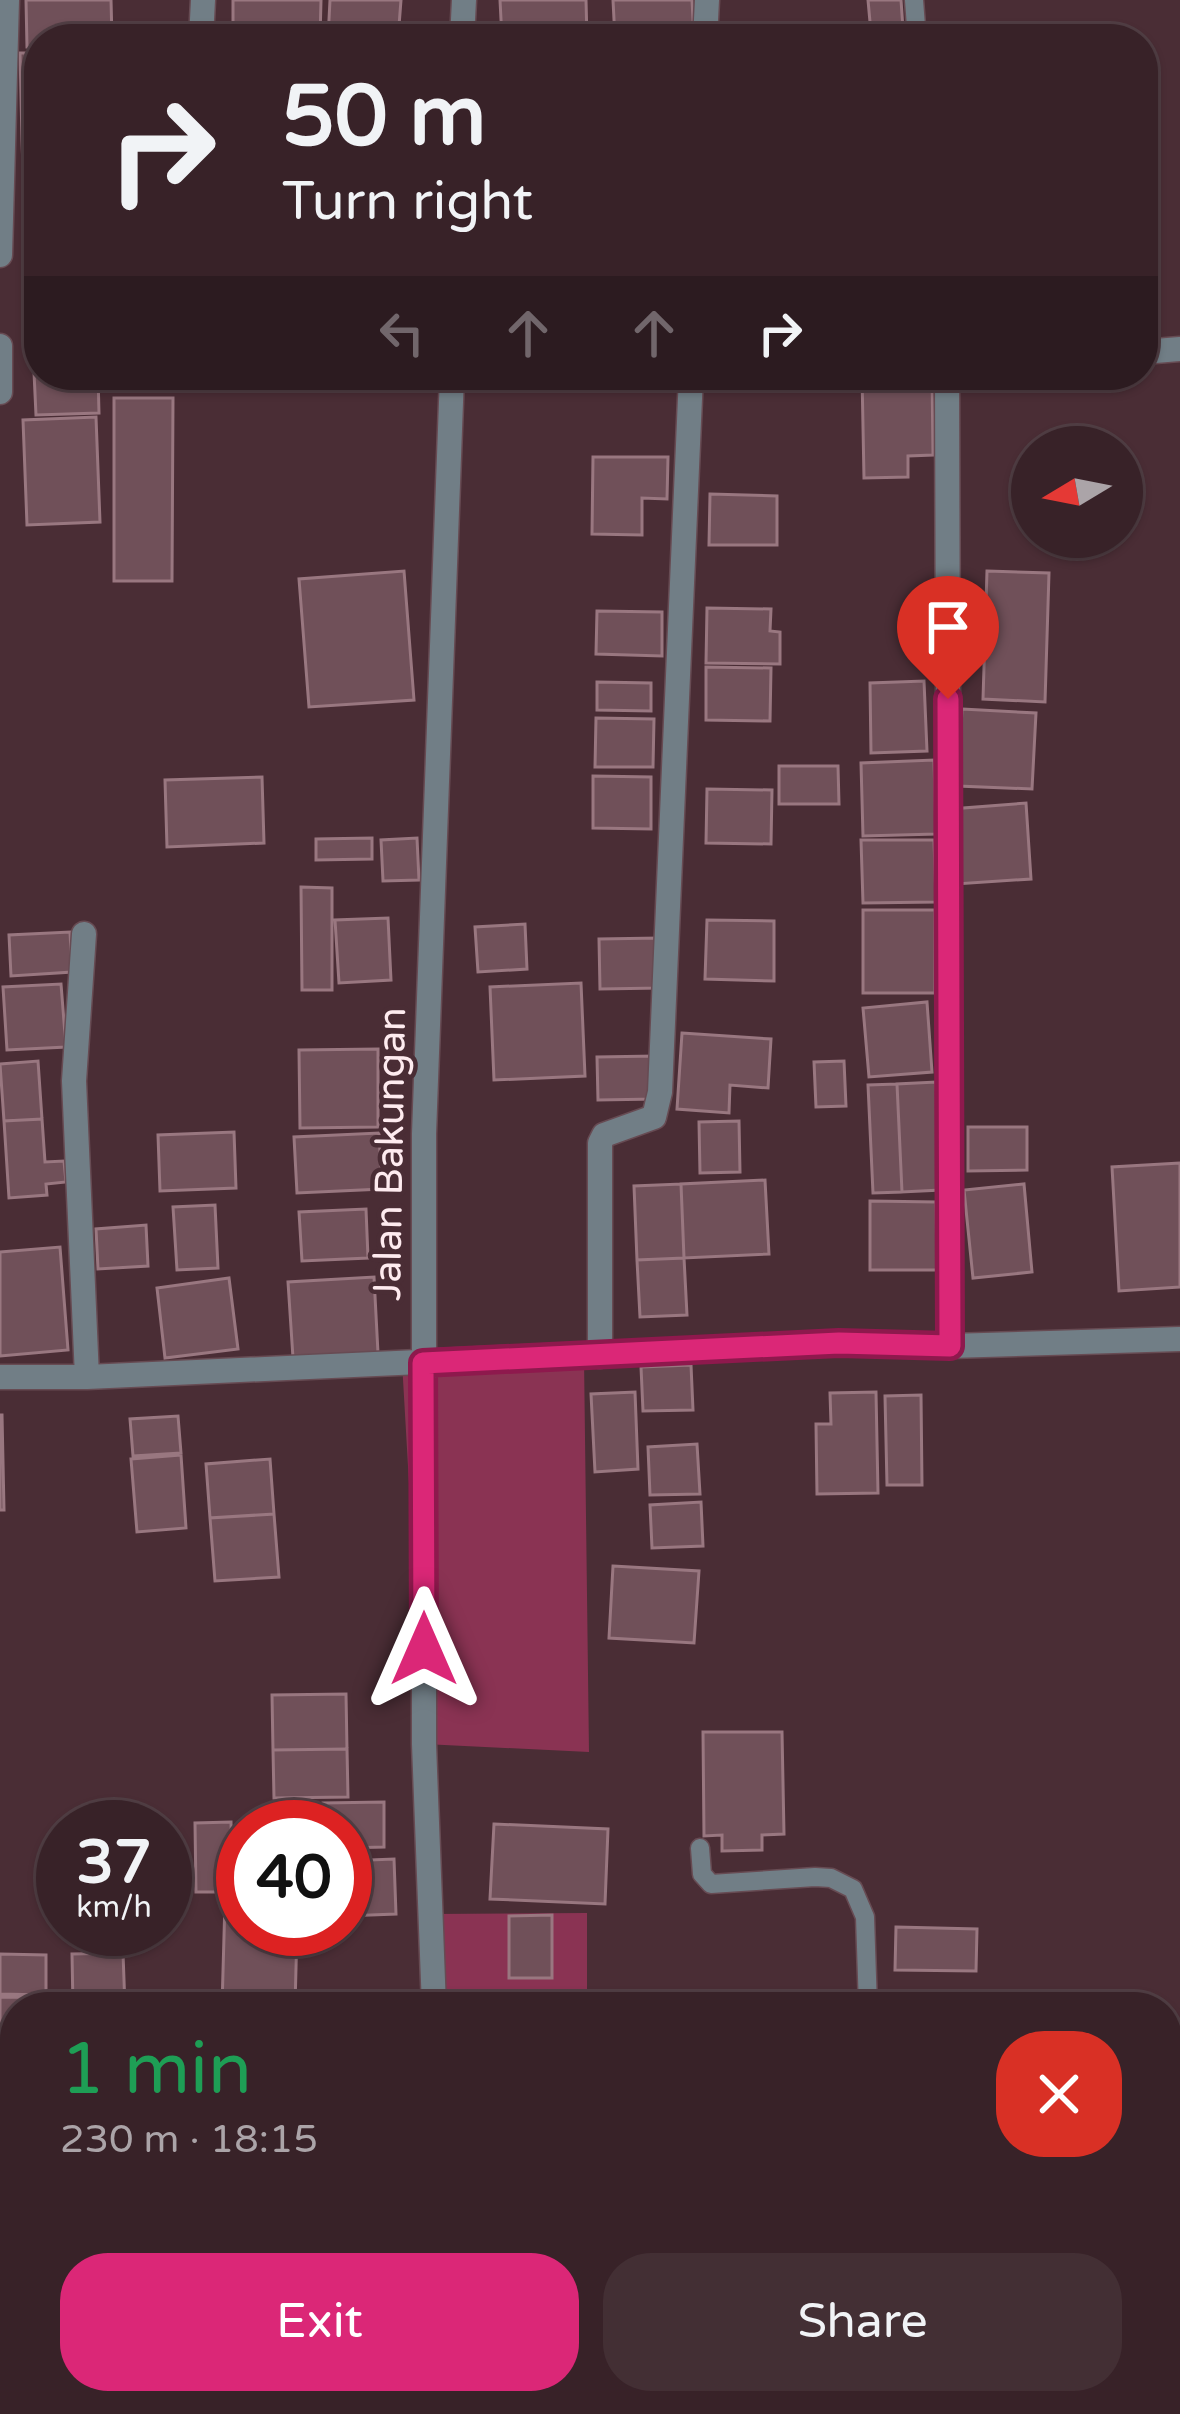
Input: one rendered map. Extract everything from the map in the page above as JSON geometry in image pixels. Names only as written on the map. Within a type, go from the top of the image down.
[{"type":"street","points":[[0,255],[8,0]]},
{"type":"street","points":[[0,346],[0,392]]},
{"type":"street","name":"Jalan Bakungan","points":[[433,1992],[424,1744],[424,1134],[451,390]]},
{"type":"street","points":[[600,1356],[600,1142],[658,1112],[690,390]]},
{"type":"street","points":[[947,390],[950,1346]]},
{"type":"street","points":[[84,934],[74,1081],[87,1377]]},
{"type":"street","points":[[0,1377],[839,1343],[950,1346],[1180,1339]]},
{"type":"lane","points":[[700,1848],[702,1874],[712,1884],[815,1876],[853,1889],[865,1918],[867,1992]]},
{"type":"shaded area","points":[[584,1358],[589,1752],[424,1744],[402,1362]]},
{"type":"shaded area","points":[[587,1913],[587,1992],[433,1992],[430,1914]]},
{"type":"building","points":[[26,0],[111,0],[112,24],[27,24]]},
{"type":"building","points":[[233,0],[321,0],[320,24],[233,24]]},
{"type":"building","points":[[330,0],[401,0],[399,24],[329,24]]},
{"type":"building","points":[[500,0],[586,0],[587,24],[501,24]]},
{"type":"building","points":[[613,0],[692,0],[693,24],[614,24]]},
{"type":"building","points":[[868,0],[901,0],[903,24],[870,24]]},
{"type":"building","points":[[20,53],[24,53],[24,140]]},
{"type":"building","points":[[35,390],[98,390],[99,413],[36,415]]},
{"type":"building","points":[[862,390],[932,390],[933,455],[908,456],[908,477],[864,478]]},
{"type":"building","points":[[114,398],[173,398],[172,581],[114,581]]},
{"type":"building","points":[[96,417],[100,522],[27,525],[23,420]]},
{"type":"building","points":[[593,457],[668,457],[667,499],[642,498],[642,535],[592,534]]},
{"type":"building","points":[[710,494],[777,496],[777,545],[709,545]]},
{"type":"building","points":[[404,571],[414,700],[309,707],[299,579]]},
{"type":"building","points":[[987,571],[1049,573],[1045,702],[983,699]]},
{"type":"building","points":[[707,608],[771,609],[770,631],[780,632],[780,664],[706,663]]},
{"type":"building","points":[[597,611],[662,612],[662,656],[596,654]]},
{"type":"building","points":[[706,667],[771,668],[770,721],[706,720]]},
{"type":"building","points":[[924,681],[927,751],[871,753],[870,683]]},
{"type":"building","points":[[597,682],[651,683],[651,711],[597,710]]},
{"type":"building","points":[[962,709],[1036,713],[1032,789],[958,786]]},
{"type":"building","points":[[596,718],[654,719],[653,767],[595,767]]},
{"type":"building","points":[[934,760],[936,834],[863,836],[861,763]]},
{"type":"building","points":[[779,766],[838,766],[839,804],[779,804]]},
{"type":"building","points":[[593,776],[651,777],[651,829],[593,828]]},
{"type":"building","points":[[262,777],[264,843],[167,847],[165,780]]},
{"type":"building","points":[[707,789],[772,790],[771,844],[706,843]]},
{"type":"building","points":[[1026,803],[1031,879],[956,884],[951,809]]},
{"type":"building","points":[[372,838],[372,859],[316,860],[316,839]]},
{"type":"building","points":[[417,838],[419,880],[383,881],[381,840]]},
{"type":"building","points":[[861,840],[934,840],[936,902],[863,903]]},
{"type":"building","points":[[301,887],[332,888],[332,990],[302,990]]},
{"type":"building","points":[[863,910],[935,910],[935,993],[863,993]]},
{"type":"building","points":[[388,918],[391,980],[339,983],[335,920]]},
{"type":"building","points":[[707,920],[774,921],[774,981],[705,979]]},
{"type":"building","points":[[525,924],[527,969],[478,972],[475,927]]},
{"type":"building","points":[[70,932],[72,972],[11,976],[9,935]]},
{"type":"building","points":[[659,938],[660,988],[600,989],[599,939]]},
{"type":"building","points":[[581,983],[585,1076],[494,1080],[490,987]]},
{"type":"building","points":[[61,984],[66,1047],[7,1050],[3,987]]},
{"type":"building","points":[[927,1002],[932,1072],[869,1077],[863,1008]]},
{"type":"building","points":[[682,1033],[771,1039],[768,1088],[730,1085],[729,1113],[677,1109]]},
{"type":"building","points":[[378,1049],[378,1127],[300,1128],[299,1050]]},
{"type":"building","points":[[655,1056],[656,1099],[598,1100],[597,1057]]},
{"type":"building","points":[[38,1061],[42,1119],[4,1121],[0,1064]]},
{"type":"building","points":[[844,1061],[846,1106],[816,1107],[814,1062]]},
{"type":"building","points":[[936,1082],[941,1190],[902,1192],[897,1084]]},
{"type":"building","points":[[897,1084],[902,1192],[873,1193],[868,1085]]},
{"type":"building","points":[[42,1119],[45,1162],[64,1161],[66,1182],[46,1184],[47,1195],[9,1198],[4,1121]]},
{"type":"building","points":[[739,1121],[740,1172],[700,1173],[699,1122]]},
{"type":"building","points":[[968,1127],[1027,1127],[1027,1170],[968,1171]]},
{"type":"building","points":[[234,1132],[236,1188],[160,1191],[158,1135]]},
{"type":"building","points":[[379,1133],[382,1189],[297,1193],[294,1137]]},
{"type":"building","points":[[1180,1163],[1180,1287],[1119,1291],[1112,1167]]},
{"type":"building","points":[[765,1180],[769,1254],[684,1258],[681,1184]]},
{"type":"building","points":[[681,1184],[684,1258],[637,1260],[634,1186]]},
{"type":"building","points":[[1024,1184],[1032,1272],[973,1278],[964,1190]]},
{"type":"building","points":[[870,1201],[936,1202],[937,1270],[870,1270]]},
{"type":"building","points":[[215,1205],[218,1268],[177,1270],[173,1207]]},
{"type":"building","points":[[366,1209],[368,1258],[302,1261],[299,1212]]},
{"type":"building","points":[[146,1225],[148,1266],[98,1269],[96,1229]]},
{"type":"building","points":[[60,1247],[68,1350],[0,1356],[0,1252]]},
{"type":"building","points":[[684,1258],[687,1315],[640,1317],[637,1260]]},
{"type":"building","points":[[374,1277],[378,1353],[293,1358],[288,1282]]},
{"type":"building","points":[[229,1278],[238,1349],[165,1358],[157,1288]]},
{"type":"building","points":[[691,1365],[693,1410],[643,1411],[641,1367]]},
{"type":"building","points":[[635,1392],[638,1469],[595,1472],[591,1394]]},
{"type":"building","points":[[876,1392],[878,1493],[817,1494],[816,1424],[831,1424],[830,1393]]},
{"type":"building","points":[[921,1395],[922,1485],[887,1485],[885,1396]]},
{"type":"building","points":[[2,1415],[4,1510],[0,1510]]},
{"type":"building","points":[[178,1416],[181,1453],[133,1456],[130,1419]]},
{"type":"building","points":[[697,1444],[700,1494],[650,1495],[648,1447]]},
{"type":"building","points":[[181,1455],[186,1528],[137,1532],[131,1459]]},
{"type":"building","points":[[270,1459],[274,1514],[210,1518],[206,1464]]},
{"type":"building","points":[[701,1502],[703,1546],[652,1548],[650,1505]]},
{"type":"building","points":[[274,1514],[279,1577],[215,1581],[210,1518]]},
{"type":"building","points":[[613,1566],[699,1571],[694,1643],[609,1638]]},
{"type":"building","points":[[346,1694],[347,1749],[273,1750],[272,1695]]},
{"type":"building","points":[[703,1732],[782,1732],[784,1834],[762,1835],[762,1850],[722,1851],[722,1835],[704,1836]]},
{"type":"building","points":[[347,1749],[348,1797],[274,1798],[273,1750]]},
{"type":"building","points":[[372,1802],[384,1802],[384,1847],[372,1847]]},
{"type":"building","points":[[216,1822],[216,1892],[196,1892],[195,1823]]},
{"type":"building","points":[[494,1824],[608,1829],[605,1904],[490,1899]]},
{"type":"building","points":[[394,1859],[396,1914],[372,1915],[372,1860]]},
{"type":"building","points":[[552,1915],[552,1978],[509,1978],[509,1916]]},
{"type":"building","points":[[896,1927],[977,1929],[976,1971],[895,1970]]},
{"type":"building","points":[[0,1954],[46,1956],[46,1992],[0,1992]]},
{"type":"building","points":[[72,1956],[123,1956],[124,1992],[73,1992]]},
{"type":"building","points":[[223,1956],[296,1956],[295,1992],[222,1992]]},
{"type":"route","points":[[424,1649],[423,1363],[839,1343],[950,1346],[948,699]]}]
